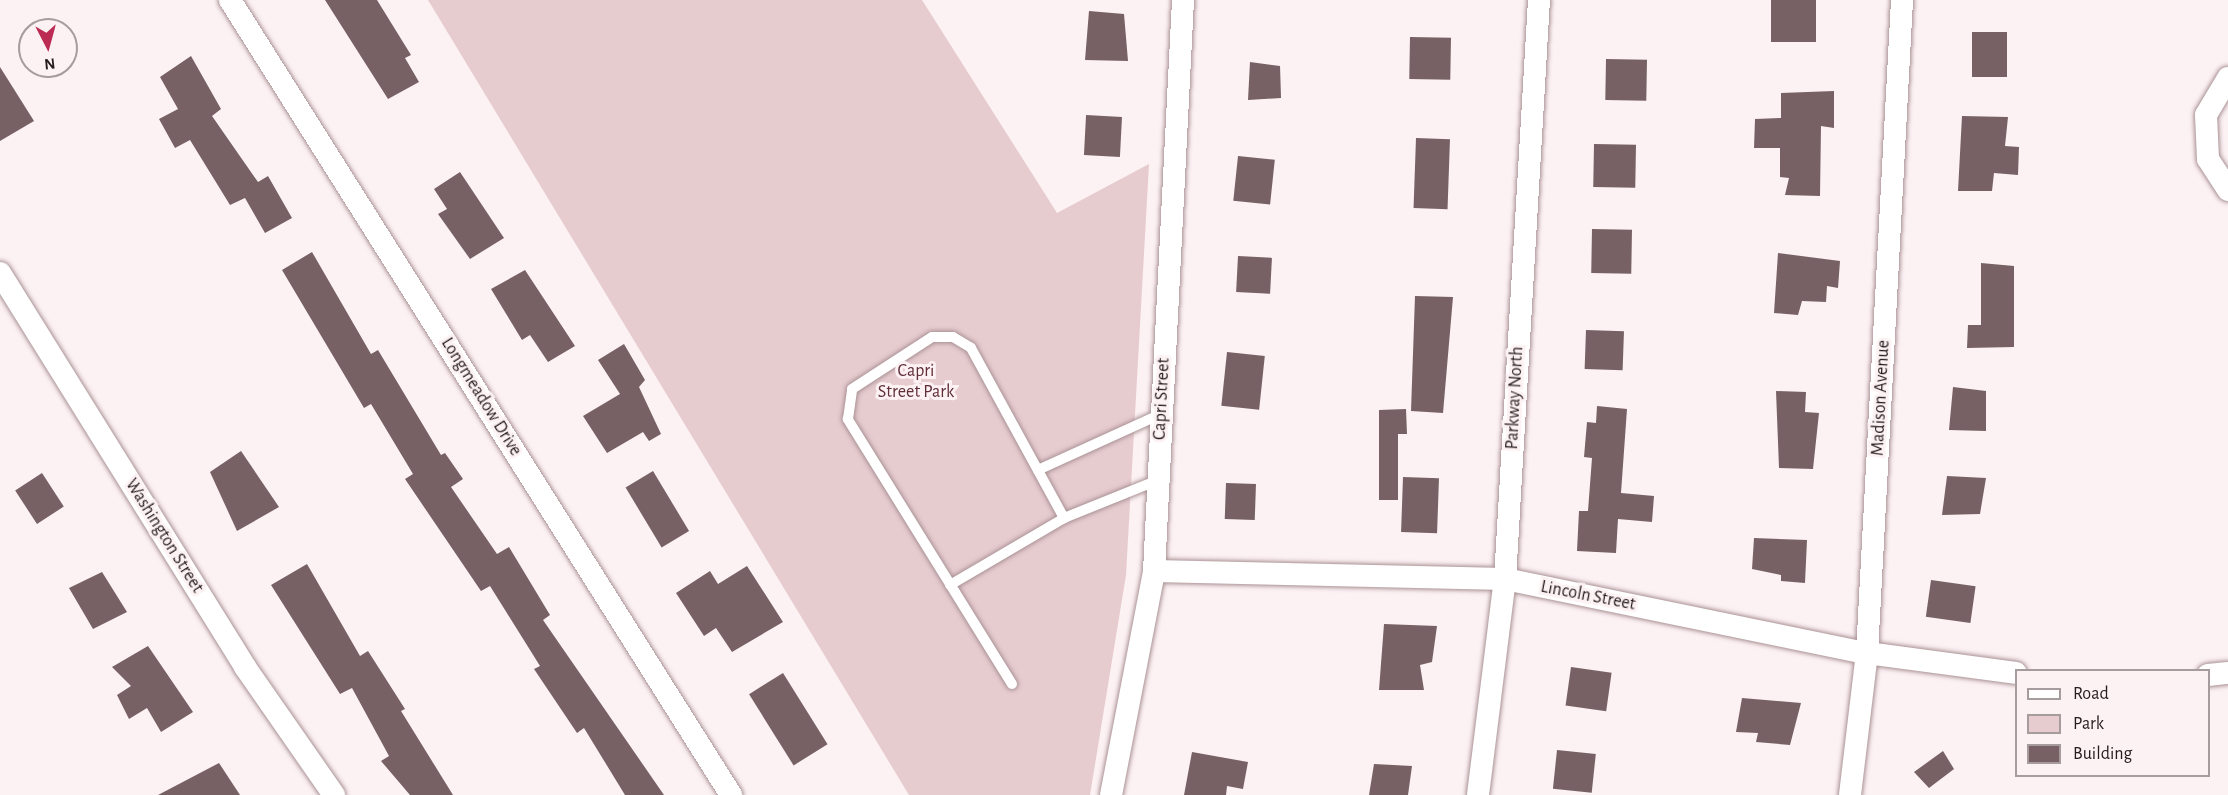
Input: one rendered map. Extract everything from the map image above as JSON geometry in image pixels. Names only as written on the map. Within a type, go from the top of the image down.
[{"type":"street","name":"Longmeadow Drive","points":[[230,0],[731,795]]},
{"type":"street","name":"Capri Street","points":[[1111,795],[1154,571],[1183,0]]},
{"type":"street","name":"Parkway North","points":[[1478,795],[1505,579],[1539,0]]},
{"type":"street","name":"Madison Avenue","points":[[1850,795],[1867,652],[1902,0]]},
{"type":"street","points":[[2228,78],[2206,115],[2208,159],[2228,190]]},
{"type":"street","name":"Washington Street","points":[[0,273],[245,668],[334,795]]},
{"type":"street","name":"Lincoln Street","points":[[1154,571],[1505,579],[1867,652],[2015,673]]},
{"type":"street","points":[[2210,675],[2228,673]]},
{"type":"lane","points":[[1012,684],[848,419],[852,389],[932,337],[953,337],[970,348],[1064,518]]},
{"type":"lane","points":[[1038,470],[1162,414]]},
{"type":"lane","points":[[950,585],[1064,518],[1158,480]]},
{"type":"green space","name":"Capri Street Park","points":[[428,0],[922,0],[1057,213],[1149,164],[1126,575],[1090,795],[909,795]]},
{"type":"building","points":[[325,0],[377,0],[411,55],[405,58],[419,82],[388,99]]},
{"type":"building","points":[[1771,0],[1816,0],[1816,42],[1771,42]]},
{"type":"building","points":[[1089,11],[1124,14],[1128,61],[1085,60]]},
{"type":"building","points":[[1972,32],[2007,32],[2007,77],[1972,77]]},
{"type":"building","points":[[1410,37],[1451,38],[1450,80],[1409,79]]},
{"type":"building","points":[[191,56],[221,109],[212,116],[258,182],[268,176],[292,218],[265,233],[245,198],[230,205],[190,140],[175,148],[159,119],[178,109],[160,77]]},
{"type":"building","points":[[1606,59],[1647,60],[1646,101],[1605,100]]},
{"type":"building","points":[[1250,62],[1280,66],[1281,98],[1248,100]]},
{"type":"building","points":[[0,67],[34,121],[0,141]]},
{"type":"building","points":[[1834,91],[1834,128],[1821,126],[1820,196],[1785,195],[1789,178],[1780,177],[1780,148],[1754,148],[1755,119],[1781,118],[1781,93]]},
{"type":"building","points":[[1086,115],[1122,117],[1120,157],[1084,155]]},
{"type":"building","points":[[1962,116],[2008,117],[2005,146],[2019,147],[2018,175],[1994,173],[1992,191],[1958,191]]},
{"type":"building","points":[[1416,138],[1450,139],[1448,209],[1414,208]]},
{"type":"building","points":[[1594,144],[1636,145],[1635,188],[1593,187]]},
{"type":"building","points":[[1238,156],[1275,160],[1270,205],[1233,201]]},
{"type":"building","points":[[460,172],[504,238],[470,259],[438,214],[447,209],[434,189]]},
{"type":"building","points":[[1592,229],[1632,230],[1631,274],[1591,273]]},
{"type":"building","points":[[312,252],[371,354],[378,350],[441,455],[445,453],[463,479],[451,487],[497,554],[509,547],[550,615],[543,620],[664,795],[625,795],[584,728],[577,733],[534,669],[540,666],[490,586],[481,591],[405,479],[413,474],[371,404],[364,408],[282,270]]},
{"type":"building","points":[[1778,253],[1840,261],[1838,288],[1827,286],[1826,302],[1802,301],[1798,315],[1774,313]]},
{"type":"building","points":[[1238,256],[1272,258],[1270,294],[1236,292]]},
{"type":"building","points":[[1981,263],[2014,266],[2014,347],[1967,348],[1968,325],[1981,325]]},
{"type":"building","points":[[525,270],[575,346],[548,362],[530,335],[522,340],[491,289]]},
{"type":"building","points":[[1415,296],[1453,297],[1443,413],[1411,411]]},
{"type":"building","points":[[1586,330],[1624,331],[1623,370],[1585,369]]},
{"type":"building","points":[[624,344],[645,380],[639,387],[661,434],[649,441],[643,432],[607,453],[583,416],[620,394],[598,360]]},
{"type":"building","points":[[1227,352],[1265,356],[1259,410],[1221,406]]},
{"type":"building","points":[[1953,387],[1986,391],[1986,431],[1949,430]]},
{"type":"building","points":[[1776,391],[1806,392],[1805,412],[1819,413],[1813,469],[1779,468]]},
{"type":"building","points":[[1597,406],[1627,409],[1621,493],[1654,496],[1652,522],[1618,519],[1616,553],[1577,551],[1579,511],[1588,511],[1592,458],[1584,457],[1587,422],[1596,423]]},
{"type":"building","points":[[1406,409],[1407,434],[1398,434],[1398,500],[1379,500],[1379,410]]},
{"type":"building","points":[[241,451],[279,507],[237,531],[210,472]]},
{"type":"building","points":[[653,471],[689,531],[662,547],[626,487]]},
{"type":"building","points":[[42,473],[64,507],[37,524],[15,490]]},
{"type":"building","points":[[1947,476],[1986,478],[1980,514],[1942,515]]},
{"type":"building","points":[[1403,477],[1439,478],[1437,533],[1401,532]]},
{"type":"building","points":[[1226,483],[1256,484],[1255,520],[1225,519]]},
{"type":"building","points":[[1754,538],[1807,540],[1805,583],[1781,581],[1781,575],[1752,569]]},
{"type":"building","points":[[307,564],[360,656],[368,651],[405,709],[401,711],[453,795],[410,795],[381,761],[389,756],[352,688],[340,694],[271,585]]},
{"type":"building","points":[[747,566],[783,622],[732,652],[716,628],[704,636],[676,593],[710,571],[718,584]]},
{"type":"building","points":[[102,572],[127,612],[93,629],[69,588]]},
{"type":"building","points":[[1931,580],[1976,586],[1970,623],[1926,617]]},
{"type":"building","points":[[1384,624],[1437,626],[1432,662],[1420,665],[1424,690],[1379,690]]},
{"type":"building","points":[[148,646],[193,712],[161,732],[147,708],[129,719],[117,695],[131,686],[112,667]]},
{"type":"building","points":[[1571,667],[1612,673],[1606,711],[1566,706]]},
{"type":"building","points":[[783,673],[828,744],[794,765],[749,694]]},
{"type":"building","points":[[1742,698],[1801,703],[1790,745],[1756,742],[1758,733],[1736,732]]},
{"type":"building","points":[[1557,750],[1596,754],[1592,793],[1553,789]]},
{"type":"building","points":[[1943,751],[1954,769],[1929,788],[1914,772]]},
{"type":"building","points":[[1192,752],[1248,762],[1243,789],[1227,786],[1226,795],[1184,795]]},
{"type":"building","points":[[219,763],[240,795],[158,795]]},
{"type":"building","points":[[1374,764],[1412,766],[1408,795],[1369,795]]}]
